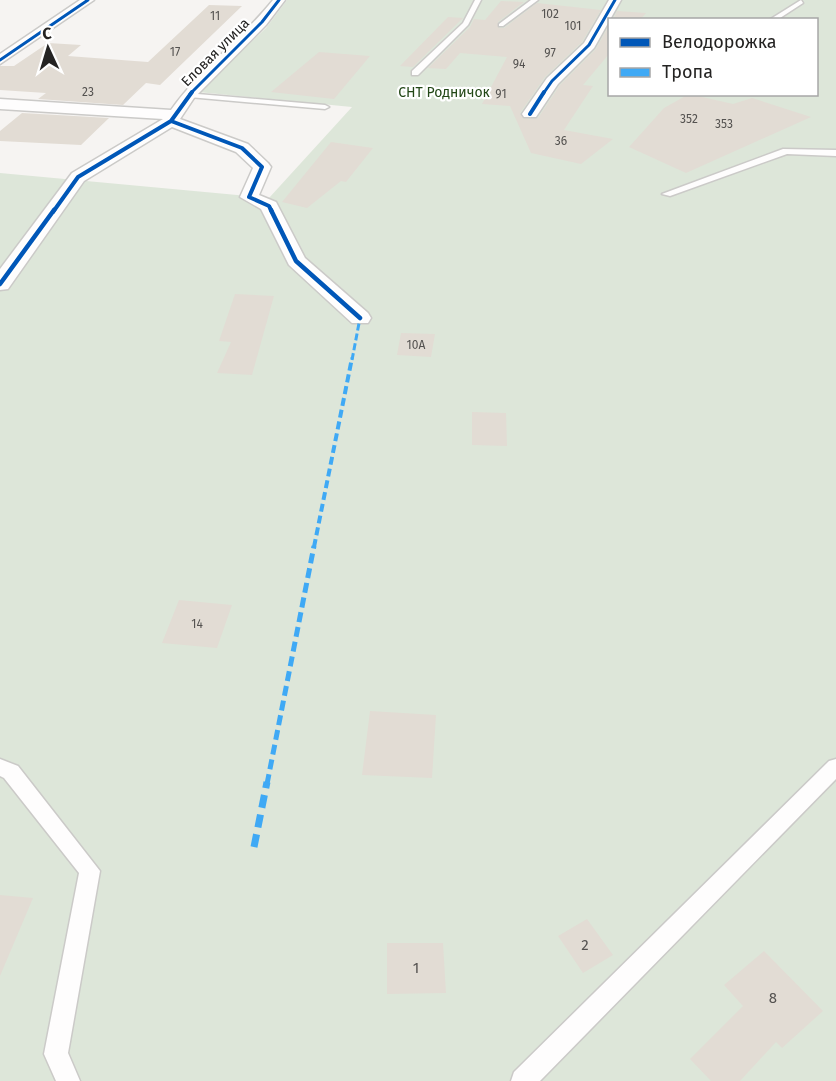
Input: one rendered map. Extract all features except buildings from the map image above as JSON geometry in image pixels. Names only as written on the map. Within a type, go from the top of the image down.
[{"type":"street","points":[[0,60],[88,0]]},
{"type":"street","name":"Еловая улица","points":[[173,118],[189,95],[262,22],[279,0]]},
{"type":"street","points":[[530,114],[552,81],[589,45],[615,0]]},
{"type":"street","points":[[0,104],[173,118],[242,148],[262,167],[249,197],[269,207],[296,261],[360,318]]},
{"type":"street","points":[[0,284],[78,177],[173,118]]},
{"type":"lane","points":[[415,73],[466,24],[478,0]]},
{"type":"lane","points":[[501,24],[524,10],[535,0]]},
{"type":"lane","points":[[785,0],[803,1]]},
{"type":"lane","points":[[775,18],[803,1]]},
{"type":"lane","points":[[189,95],[325,107]]},
{"type":"lane","points":[[667,194],[786,151],[836,153]]},
{"type":"lane","points":[[0,767],[11,772],[90,871],[56,1054],[68,1081]]},
{"type":"lane","points":[[523,1081],[836,767]]},
{"type":"green space","name":"СНТ Родничок","points":[[287,0],[836,0],[836,1081],[0,1081],[0,173],[269,198],[352,107],[198,92],[266,28]]},
{"type":"marked path","points":[[254,847],[360,318]]},
{"type":"cycle path","points":[[0,60],[88,0]]},
{"type":"cycle path","points":[[0,284],[78,177],[171,121],[189,95],[262,22],[279,0]]},
{"type":"cycle path","points":[[530,114],[552,81],[589,45],[615,0]]},
{"type":"cycle path","points":[[171,121],[242,148],[262,167],[249,197],[269,206],[296,261],[360,318]]}]
